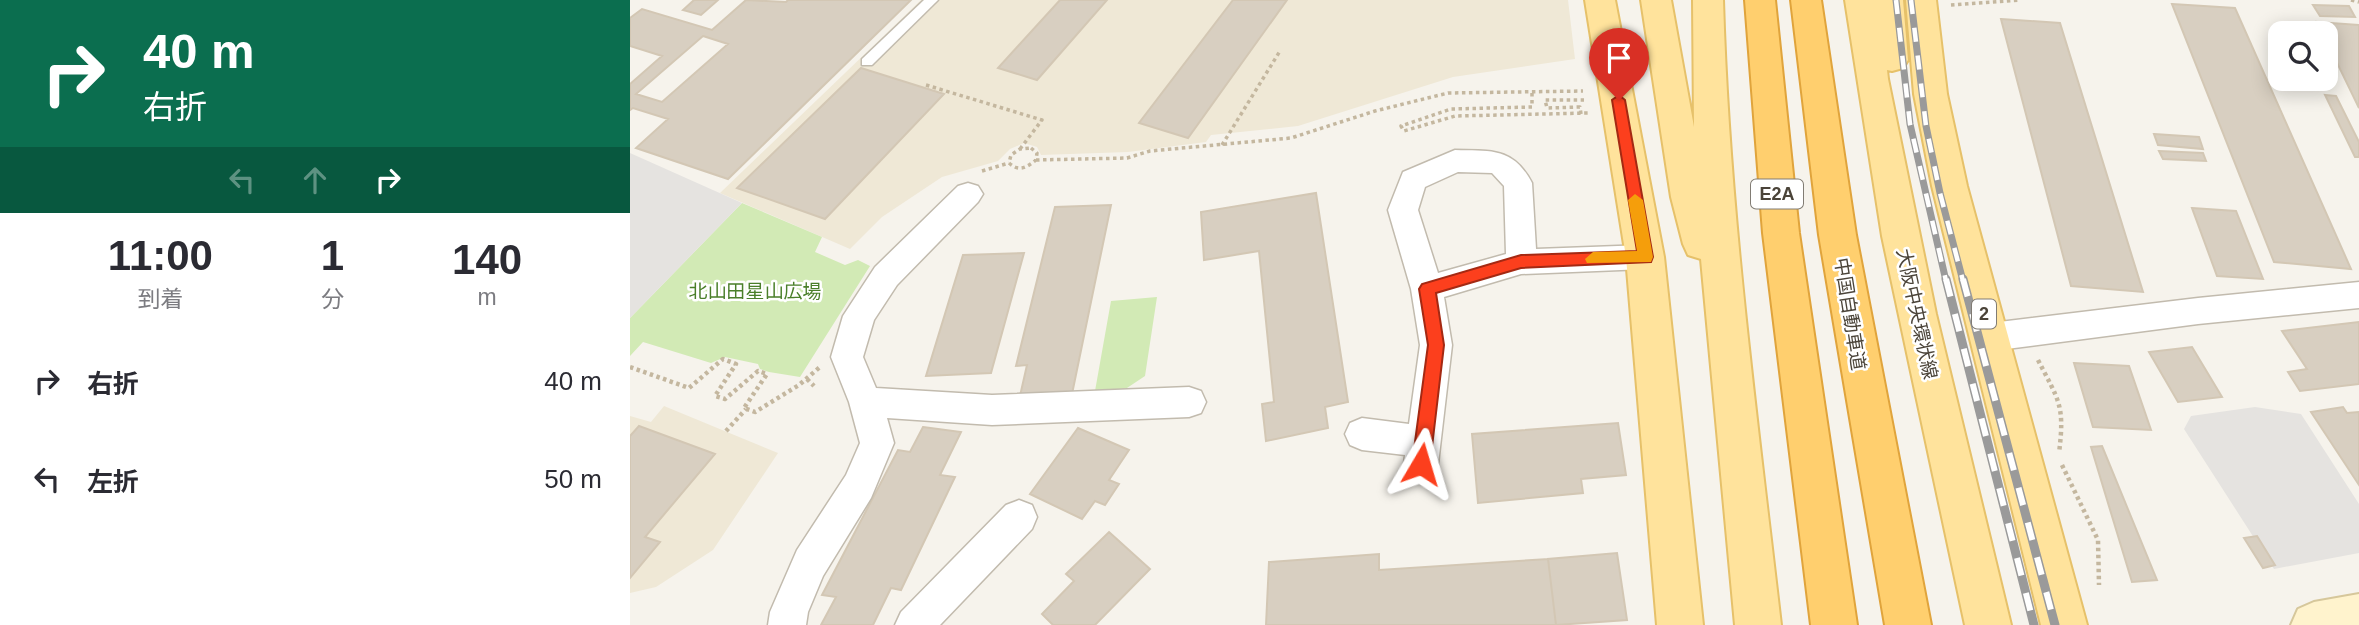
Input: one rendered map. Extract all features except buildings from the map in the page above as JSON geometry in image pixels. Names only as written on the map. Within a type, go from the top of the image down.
[{"type":"highway","name":"E2A","points":[[1760,0],[1770,140],[1834,625]]},
{"type":"highway","name":"中国自動車道","points":[[1806,0],[1819,122],[1860,375],[1908,625]]},
{"type":"main road","points":[[1600,0],[1610,118],[1646,257],[1680,625]]},
{"type":"main road","points":[[1656,0],[1696,229],[1725,323]]},
{"type":"main road","points":[[1708,0],[1713,149],[1725,323],[1758,625]]},
{"type":"main road","name":"大阪中央環状線","points":[[1860,0],[1873,90],[1904,258],[1988,625]]},
{"type":"main road","points":[[1888,0],[1904,258]]},
{"type":"main road","name":"2","points":[[1933,3],[1927,64],[1939,138],[2064,625]]},
{"type":"main road","points":[[2314,625],[2359,617]]},
{"type":"street","points":[[1362,434],[1422,452],[1436,345],[1427,289],[1404,210],[1413,180],[1455,161],[1499,162],[1518,183],[1521,262]]},
{"type":"street","points":[[788,625],[789,612],[810,563],[859,486],[877,443],[866,401],[847,357],[859,316],[887,276],[968,194]]},
{"type":"street","points":[[1427,289],[1521,262],[1646,257]]},
{"type":"street","points":[[1991,337],[2359,295]]},
{"type":"street","points":[[866,401],[992,410],[1189,402]]},
{"type":"street","points":[[914,625],[1020,517]]},
{"type":"lane","points":[[867,62],[932,0]]},
{"type":"path","points":[[1933,3],[2020,0]]},
{"type":"path","points":[[2351,0],[2359,2]]},
{"type":"path","points":[[1222,145],[1280,51]]},
{"type":"path","points":[[926,85],[1042,120],[1020,149],[1011,155],[1009,163],[1015,168],[1026,168],[1036,160],[1127,158],[1150,151],[1291,138],[1375,111],[1448,93],[1591,91]]},
{"type":"path","points":[[1532,93],[1532,107],[1451,109],[1401,126],[1404,131],[1460,115],[1581,114],[1610,118]]},
{"type":"path","points":[[1581,114],[1580,107],[1547,108],[1545,100],[1583,100]]},
{"type":"path","points":[[1020,149],[1031,148],[1037,153],[1036,160]]},
{"type":"path","points":[[2030,355],[2039,361],[2059,398],[2063,421],[2060,461],[2083,503],[2098,541],[2099,585]]},
{"type":"path","points":[[746,409],[755,412],[807,379],[829,358]]},
{"type":"path","points":[[630,367],[689,388],[723,359],[736,364],[715,396],[725,399],[758,371],[768,374],[744,408],[746,409],[726,431]]},
{"type":"path","points":[[807,379],[814,386]]},
{"type":"shaded area","points":[[921,0],[1568,0],[1575,59],[1453,77],[1298,126],[1211,135],[1206,142],[1128,152],[1041,155],[1037,147],[1024,143],[1010,149],[998,161],[942,177],[882,217],[850,249],[720,193]]},
{"type":"shaded area","points":[[630,153],[742,203],[630,318]]},
{"type":"shaded area","points":[[664,406],[778,453],[713,550],[656,587],[630,593],[630,416],[651,422]]},
{"type":"shaded area","points":[[2255,407],[2301,414],[2359,504],[2359,553],[2274,569],[2184,429],[2191,416]]},
{"type":"green space","name":"北山田星山広場","points":[[742,203],[822,237],[815,252],[845,265],[858,260],[870,266],[800,377],[769,372],[760,369],[758,364],[725,357],[711,363],[643,342],[630,356],[630,318]]},
{"type":"green space","points":[[1157,297],[1145,376],[1121,392],[1095,391],[1111,301]]},
{"type":"railway","points":[[1896,0],[1910,124],[1946,281]]},
{"type":"railway","points":[[1911,0],[1926,126],[1963,281]]},
{"type":"railway","points":[[1946,279],[2034,625]]},
{"type":"railway","points":[[1963,279],[2055,625]]},
{"type":"slow traffic","points":[[1593,259],[1646,257],[1635,200]]},
{"type":"route","points":[[1421,464],[1436,345],[1427,289],[1521,262],[1646,257],[1619,100]]}]
